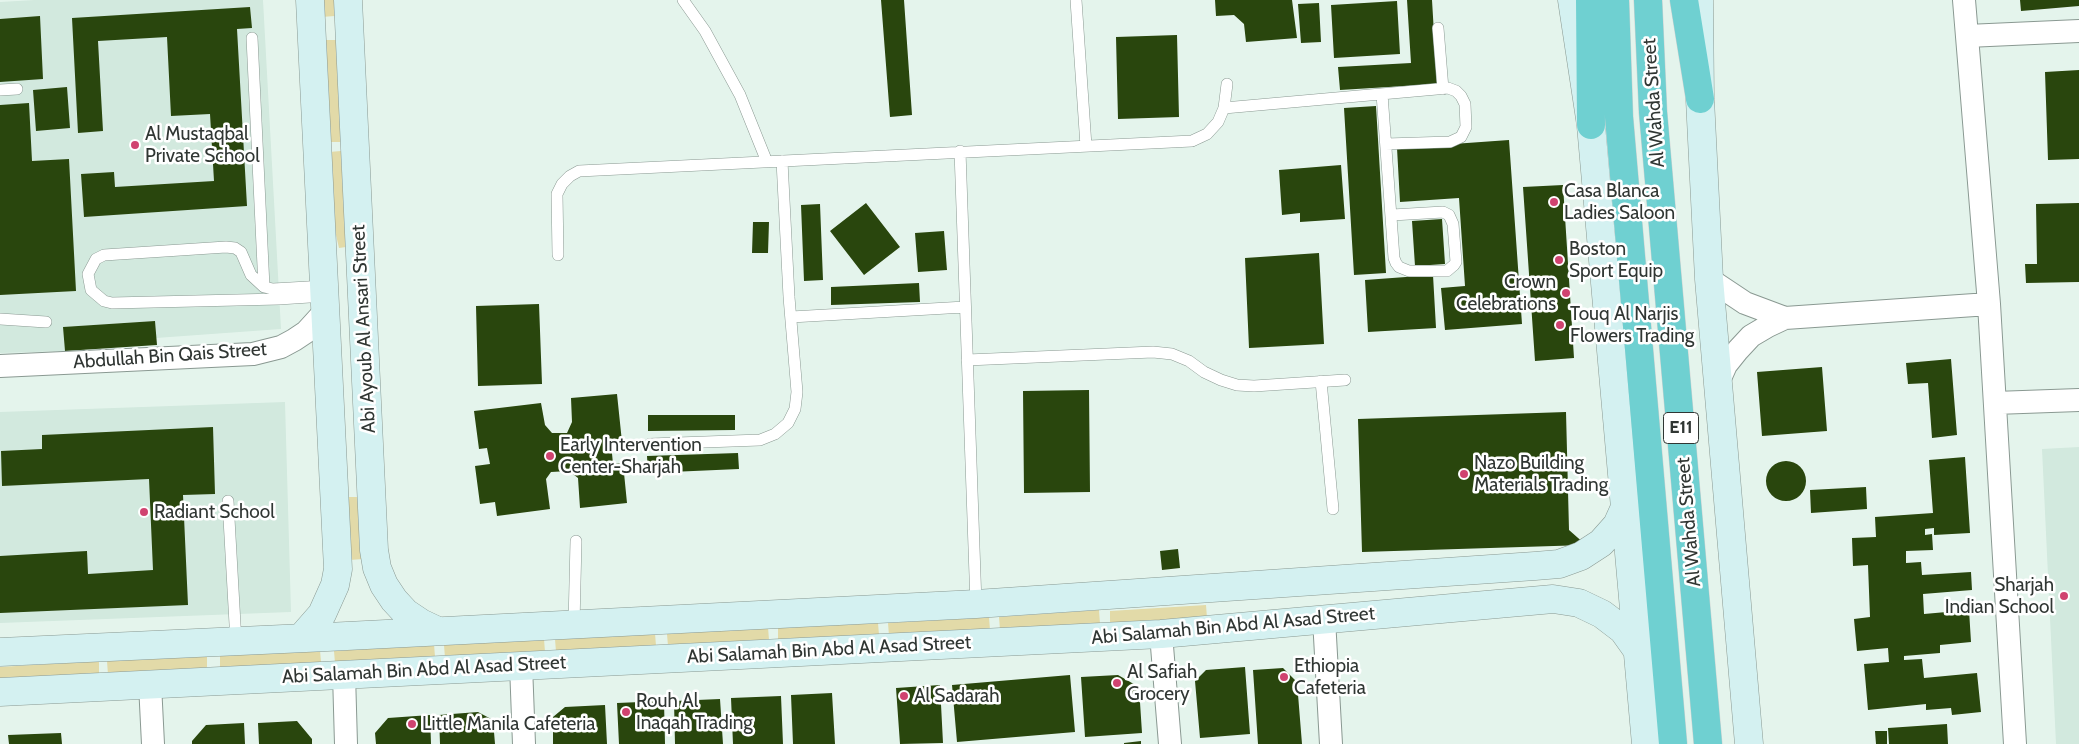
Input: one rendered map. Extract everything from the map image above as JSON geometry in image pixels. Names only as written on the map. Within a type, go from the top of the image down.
[{"type":"highway","points":[[1590,0],[1591,125]]},
{"type":"highway","name":"Al Wahda Street","points":[[1615,0],[1619,117],[1673,744]]},
{"type":"highway","name":"Al Wahda Street","points":[[1648,0],[1653,112],[1708,744]]},
{"type":"highway","points":[[1684,0],[1700,98]]},
{"type":"street","name":"Abi Ayoub Al Ansari Street","points":[[301,638],[322,614],[330,600],[338,569],[310,0]]},
{"type":"street","name":"Abi Ayoub Al Ansari Street","points":[[348,0],[374,550],[377,568],[389,592],[406,613],[438,631]]},
{"type":"street","points":[[1572,0],[1591,125],[1646,744]]},
{"type":"street","points":[[1699,0],[1700,98],[1709,279],[1749,744]]},
{"type":"street","points":[[1964,0],[1989,304],[2015,744]]},
{"type":"street","points":[[1967,36],[2079,31]]},
{"type":"street","points":[[1709,279],[1744,303],[1785,318]]},
{"type":"street","name":"Abdullah Bin Qais Street","points":[[0,366],[260,353],[281,347],[306,332],[325,292]]},
{"type":"street","points":[[325,292],[335,293],[341,314],[344,383],[350,395],[367,404]]},
{"type":"street","points":[[1718,382],[1726,365],[1738,350],[1760,331],[1785,318],[1989,304]]},
{"type":"street","points":[[1995,403],[2079,400]]},
{"type":"street","name":"Abi Salamah Bin Abd Al Asad Street","points":[[0,652],[236,642],[976,604],[1559,564],[1581,556],[1601,543],[1616,525],[1626,504]]},
{"type":"street","points":[[1331,744],[1324,619],[1369,603],[1378,592],[1380,577]]},
{"type":"street","name":"Abi Salamah Bin Abd Al Asad Street","points":[[0,692],[1160,634],[1553,599],[1579,603],[1602,614],[1623,630],[1638,651]]},
{"type":"street","points":[[1160,634],[1170,744]]},
{"type":"street","points":[[521,665],[524,744]]},
{"type":"street","points":[[344,674],[346,744]]},
{"type":"street","points":[[150,684],[153,744]]},
{"type":"lane","points":[[683,0],[705,31],[740,95],[766,162]]},
{"type":"lane","points":[[1076,0],[1086,146]]},
{"type":"lane","points":[[1438,28],[1443,89]]},
{"type":"lane","points":[[252,38],[264,287]]},
{"type":"lane","points":[[558,255],[558,194],[562,184],[579,171],[1192,141],[1207,134],[1218,122],[1224,108],[1227,84]]},
{"type":"lane","points":[[1224,108],[1443,89],[1456,91],[1465,104],[1466,127],[1461,137],[1450,142],[1386,144]]},
{"type":"lane","points":[[0,90],[17,90]]},
{"type":"lane","points":[[1382,94],[1394,258],[1399,267],[1409,271],[1447,271],[1454,265],[1456,262],[1453,224],[1448,215],[1443,212],[1392,215]]},
{"type":"lane","points":[[960,151],[976,604]]},
{"type":"lane","points":[[650,444],[760,440],[775,434],[788,423],[795,409],[797,392],[782,161]]},
{"type":"lane","points":[[226,246],[241,252],[251,275],[264,287],[325,292],[279,299],[112,303],[97,297],[88,282],[88,274],[96,259],[104,254],[226,246]]},
{"type":"lane","points":[[791,317],[965,307]]},
{"type":"lane","points":[[0,319],[46,322]]},
{"type":"lane","points":[[967,360],[1152,352],[1172,354],[1189,361],[1204,372],[1220,380],[1237,385],[1254,386],[1345,380]]},
{"type":"lane","points":[[1321,381],[1333,509]]},
{"type":"lane","points":[[228,501],[236,642]]},
{"type":"lane","points":[[574,624],[576,541]]},
{"type":"shaded area","name":"Al Mustaqbal Private School","points":[[35,0],[263,0],[281,329],[156,338],[155,321],[64,327],[65,351],[0,353],[0,2]]},
{"type":"shaded area","points":[[321,0],[334,0],[335,16],[321,17]]},
{"type":"shaded area","points":[[324,40],[336,40],[341,142],[328,142]]},
{"type":"shaded area","points":[[341,151],[346,247],[339,248],[334,226],[329,152]]},
{"type":"shaded area","name":"Radiant School","points":[[285,402],[291,612],[0,623],[0,412]]},
{"type":"shaded area","name":"Sharjah Indian School","points":[[2079,447],[2079,744],[2056,744],[2042,449]]},
{"type":"shaded area","points":[[348,497],[360,497],[363,559],[350,560]]},
{"type":"shaded area","points":[[1206,605],[1207,618],[1110,624],[1110,611]]},
{"type":"shaded area","points":[[1099,610],[1100,624],[1000,630],[999,617]]},
{"type":"shaded area","points":[[989,617],[990,630],[889,636],[888,623]]},
{"type":"shaded area","points":[[878,623],[879,635],[778,641],[778,628]]},
{"type":"shaded area","points":[[768,627],[769,640],[668,646],[667,634]]},
{"type":"shaded area","points":[[655,633],[656,646],[556,652],[555,639]]},
{"type":"shaded area","points":[[544,639],[545,652],[445,658],[444,645]]},
{"type":"shaded area","points":[[434,644],[435,657],[335,663],[334,651]]},
{"type":"shaded area","points":[[320,650],[321,662],[220,669],[220,656]]},
{"type":"shaded area","points":[[207,655],[207,668],[108,675],[107,661]]},
{"type":"shaded area","points":[[99,661],[99,673],[0,680],[0,667]]},
{"type":"building","points":[[881,0],[904,0],[912,115],[890,117]]},
{"type":"building","points":[[1215,0],[1292,0],[1297,38],[1246,42],[1244,24],[1234,15],[1216,16]]},
{"type":"building","points":[[1407,0],[1432,0],[1437,84],[1340,90],[1338,67],[1411,63]]},
{"type":"building","points":[[2020,0],[2079,0],[2079,6],[2021,11]]},
{"type":"building","points":[[1397,1],[1400,54],[1334,58],[1331,5]]},
{"type":"building","points":[[1319,3],[1321,42],[1301,43],[1298,4]]},
{"type":"building","points":[[250,7],[252,28],[237,29],[247,206],[84,217],[81,174],[114,172],[115,187],[214,181],[210,114],[171,116],[167,37],[98,41],[103,131],[78,133],[72,18]]},
{"type":"building","points":[[40,16],[43,79],[0,82],[0,19]]},
{"type":"building","points":[[1177,35],[1179,117],[1118,119],[1116,37]]},
{"type":"building","points":[[2079,70],[2079,159],[2048,160],[2045,72]]},
{"type":"building","points":[[67,87],[70,128],[36,131],[33,90]]},
{"type":"building","points":[[29,103],[32,161],[69,159],[76,291],[0,295],[0,105]]},
{"type":"building","points":[[1376,106],[1386,273],[1354,275],[1344,108]]},
{"type":"building","points":[[1509,140],[1522,324],[1445,330],[1441,288],[1465,286],[1459,198],[1400,202],[1397,148]]},
{"type":"building","points":[[1341,165],[1345,219],[1300,222],[1300,213],[1282,215],[1279,170]]},
{"type":"building","points":[[1563,185],[1574,358],[1535,361],[1523,187]]},
{"type":"building","points":[[866,203],[900,247],[864,275],[830,231]]},
{"type":"building","points":[[2079,203],[2079,282],[2026,283],[2025,264],[2037,264],[2036,204]]},
{"type":"building","points":[[820,204],[823,280],[804,281],[801,205]]},
{"type":"building","points":[[1442,219],[1445,264],[1415,266],[1412,221]]},
{"type":"building","points":[[753,222],[769,222],[768,253],[752,253]]},
{"type":"building","points":[[944,231],[947,270],[918,272],[915,233]]},
{"type":"building","points":[[1319,253],[1324,344],[1249,348],[1245,258]]},
{"type":"building","points":[[1433,275],[1436,328],[1368,332],[1365,280]]},
{"type":"building","points":[[919,283],[920,302],[831,305],[831,287]]},
{"type":"building","points":[[539,304],[542,384],[478,386],[476,306]]},
{"type":"building","points":[[155,321],[157,345],[65,351],[63,327]]},
{"type":"building","points":[[1951,359],[1957,435],[1932,438],[1928,383],[1908,384],[1906,363]]},
{"type":"building","points":[[1822,367],[1827,431],[1762,436],[1757,372]]},
{"type":"building","points":[[1089,390],[1090,492],[1024,493],[1023,391]]},
{"type":"building","name":"Early Intervention Center-Sharjah","points":[[617,394],[622,442],[611,443],[613,464],[623,463],[627,503],[580,508],[578,478],[569,471],[551,472],[546,479],[550,509],[497,516],[495,502],[480,504],[475,466],[490,464],[487,448],[479,449],[474,411],[541,403],[545,425],[552,433],[567,433],[572,422],[571,398]]},
{"type":"building","name":"Nazo Building Materials Trading","points":[[1566,412],[1569,530],[1586,545],[1362,552],[1358,419]]},
{"type":"building","points":[[648,415],[735,415],[735,430],[648,431]]},
{"type":"building","points":[[213,427],[215,494],[183,495],[188,605],[0,613],[0,556],[87,551],[88,574],[153,570],[149,479],[2,486],[1,451],[42,449],[42,435]]},
{"type":"building","points":[[738,453],[739,469],[648,473],[647,456]]},
{"type":"building","points":[[1965,457],[1970,533],[1934,535],[1934,528],[1925,529],[1925,535],[1932,534],[1933,550],[1906,551],[1906,563],[1921,562],[1922,575],[1971,572],[1972,590],[1923,594],[1924,614],[1969,610],[1971,642],[1940,645],[1940,653],[1904,656],[1904,660],[1922,659],[1924,678],[1977,673],[1981,712],[1952,715],[1951,708],[1926,710],[1926,704],[1868,710],[1864,664],[1889,662],[1888,648],[1857,651],[1854,619],[1870,617],[1868,565],[1853,566],[1852,538],[1876,537],[1875,517],[1933,513],[1929,460]]},
{"type":"building","points":[[1790,461],[1797,464],[1803,470],[1806,481],[1805,489],[1797,498],[1790,501],[1782,501],[1775,498],[1767,489],[1766,477],[1769,470],[1778,462]]},
{"type":"building","points":[[1866,487],[1867,509],[1811,513],[1810,490]]},
{"type":"building","points":[[1178,549],[1180,568],[1162,570],[1160,551]]},
{"type":"building","points":[[1245,667],[1250,734],[1200,738],[1195,681],[1206,670]]},
{"type":"building","points":[[1283,668],[1297,682],[1302,744],[1258,744],[1253,670]]},
{"type":"building","points":[[1070,675],[1075,732],[957,742],[952,685]]},
{"type":"building","points":[[1118,675],[1139,687],[1142,733],[1085,737],[1081,677]]},
{"type":"building","points":[[940,685],[943,743],[900,744],[896,688]]},
{"type":"building","points":[[832,693],[835,744],[793,744],[791,695]]},
{"type":"building","points":[[781,696],[783,744],[733,744],[731,698]]},
{"type":"building","points":[[720,699],[723,744],[675,744],[674,701]]},
{"type":"building","points":[[664,701],[665,744],[619,744],[617,703]]},
{"type":"building","points":[[605,705],[607,744],[553,744],[553,717],[565,707]]},
{"type":"building","points":[[478,712],[493,720],[495,744],[440,744],[439,715]]},
{"type":"building","points":[[430,715],[431,744],[376,744],[375,733],[388,718]]},
{"type":"building","points":[[297,721],[312,739],[312,744],[259,744],[258,723]]},
{"type":"building","points":[[244,723],[245,744],[192,744],[192,741],[206,725]]},
{"type":"building","points":[[1947,724],[1948,744],[1889,744],[1888,728]]},
{"type":"building","points":[[1875,731],[1887,731],[1887,744],[1876,744]]},
{"type":"building","points":[[61,733],[62,744],[9,744],[8,735]]},
{"type":"building","points":[[1141,741],[1141,744],[1124,744],[1124,743]]},
{"type":"place","name":"Al Mustaqbal Private School","points":[[135,145]]},
{"type":"place","name":"Casa Blanca Ladies Saloon","points":[[1554,202]]},
{"type":"place","name":"Boston Sport Equip","points":[[1559,260]]},
{"type":"place","name":"Crown Celebrations","points":[[1566,293]]},
{"type":"place","name":"Touq Al Narjis Flowers Trading","points":[[1560,325]]},
{"type":"place","name":"Early Intervention Center-Sharjah","points":[[550,456]]},
{"type":"place","name":"Nazo Building Materials Trading","points":[[1464,474]]},
{"type":"place","name":"Radiant School","points":[[144,512]]},
{"type":"place","name":"Sharjah Indian School","points":[[2064,596]]},
{"type":"place","name":"Ethiopia Cafeteria","points":[[1284,677]]},
{"type":"place","name":"Al Safiah Grocery","points":[[1117,683]]},
{"type":"place","name":"Al Sadarah","points":[[904,696]]},
{"type":"place","name":"Rouh Al Inaqah Trading","points":[[626,712]]},
{"type":"place","name":"Little Manila Cafeteria","points":[[412,724]]}]
